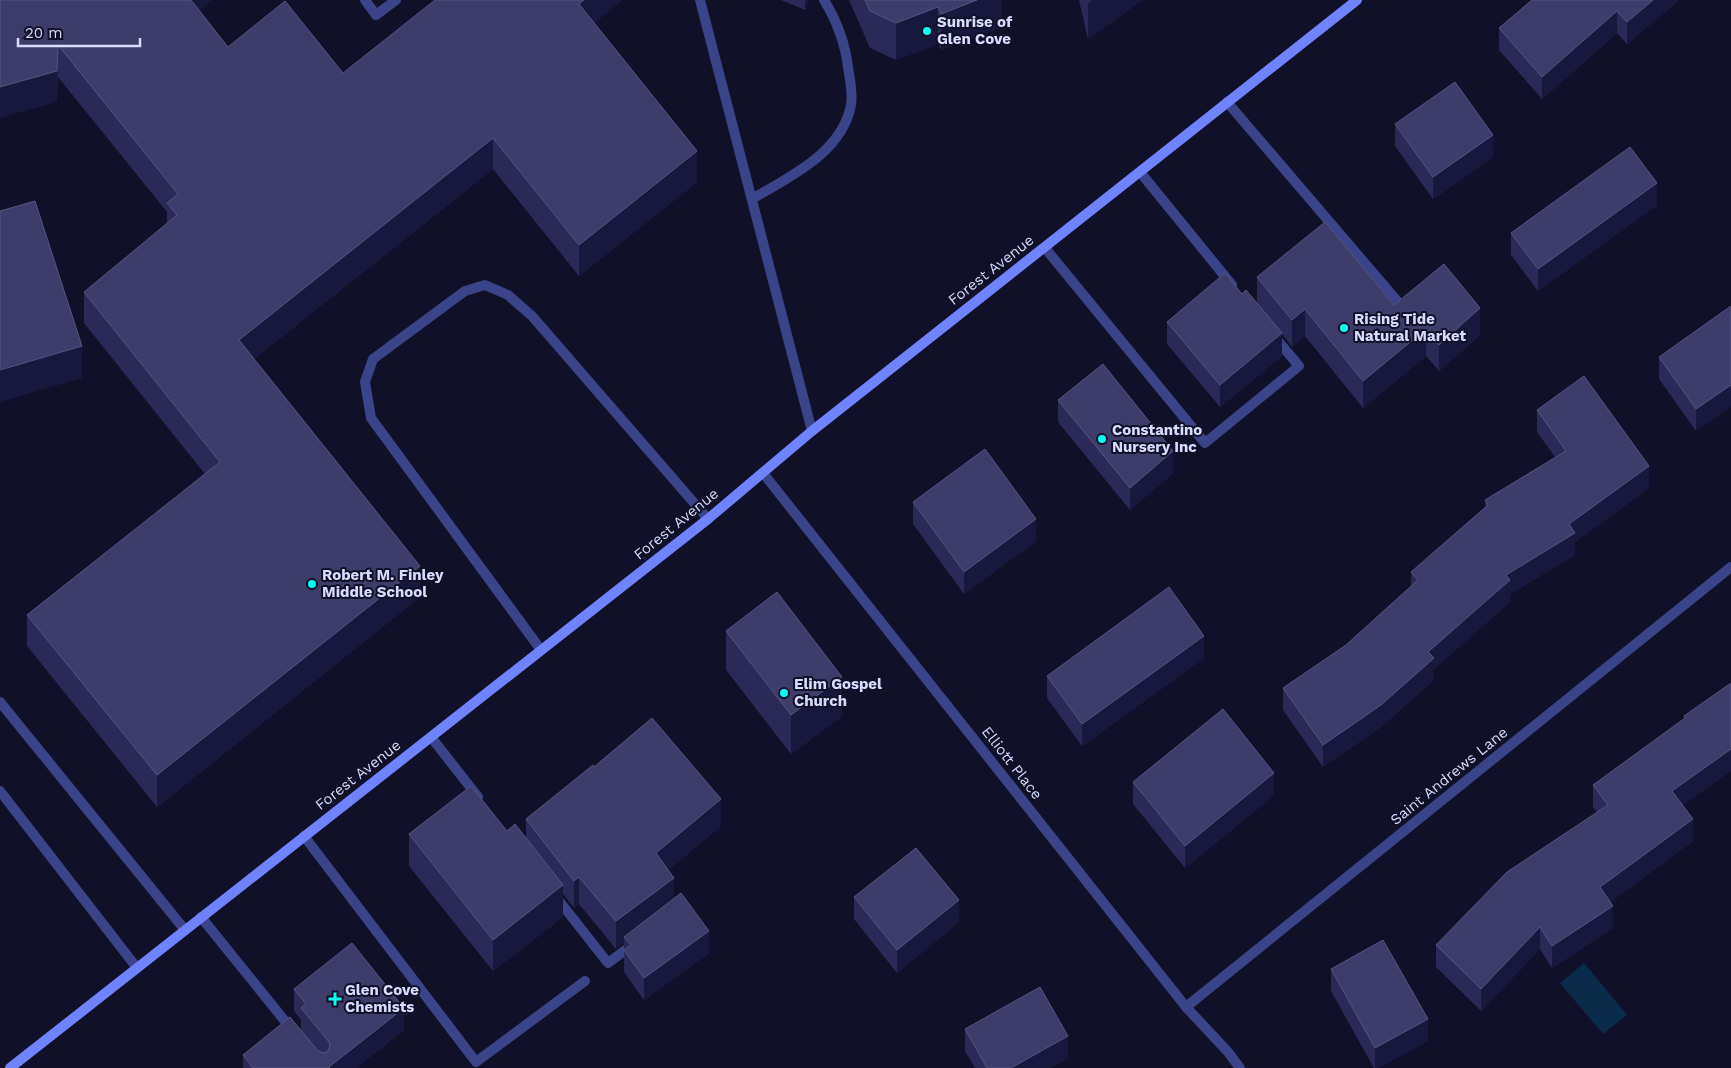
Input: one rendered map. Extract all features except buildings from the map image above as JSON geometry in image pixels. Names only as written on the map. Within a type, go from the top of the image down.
[{"type":"main road","name":"Forest Avenue","points":[[10,1068],[708,519],[812,431],[1357,0]]},
{"type":"street","points":[[365,0],[376,15],[396,0]]},
{"type":"street","points":[[700,0],[812,431]]},
{"type":"street","points":[[752,198],[804,167],[830,146],[843,129],[851,105],[851,85],[847,58],[838,27],[824,0]]},
{"type":"street","points":[[1227,102],[1404,309]]},
{"type":"street","points":[[1140,172],[1238,292]]},
{"type":"street","points":[[1045,248],[1205,443],[1299,366],[1268,329]]},
{"type":"street","points":[[542,650],[371,418],[365,382],[373,359],[465,291],[485,285],[508,295],[532,316],[708,519]]},
{"type":"street","name":"Elliott Place","points":[[764,473],[1186,1007],[1228,1052],[1240,1068]]},
{"type":"street","name":"Saint Andrews Lane","points":[[1186,1007],[1731,567]]},
{"type":"street","points":[[0,702],[185,930]]},
{"type":"street","points":[[431,737],[486,807]]},
{"type":"street","points":[[0,791],[137,968]]},
{"type":"street","points":[[304,836],[476,1062],[585,981]]},
{"type":"street","points":[[547,885],[608,964],[645,935]]},
{"type":"street","points":[[201,917],[298,1038]]},
{"type":"water","points":[[1584,963],[1627,1015],[1603,1034],[1560,983]]},
{"type":"place","name":"Sunrise of Glen Cove","points":[[927,31]]},
{"type":"place","name":"Rising Tide Natural Market","points":[[1344,328]]},
{"type":"place","name":"Constantino Nursery Inc","points":[[1102,439]]},
{"type":"place","name":"Robert M. Finley Middle School","points":[[312,584]]},
{"type":"place","name":"Elim Gospel Church","points":[[784,693]]},
{"type":"place","name":"Glen Cove Chemists","points":[[335,999]]}]
